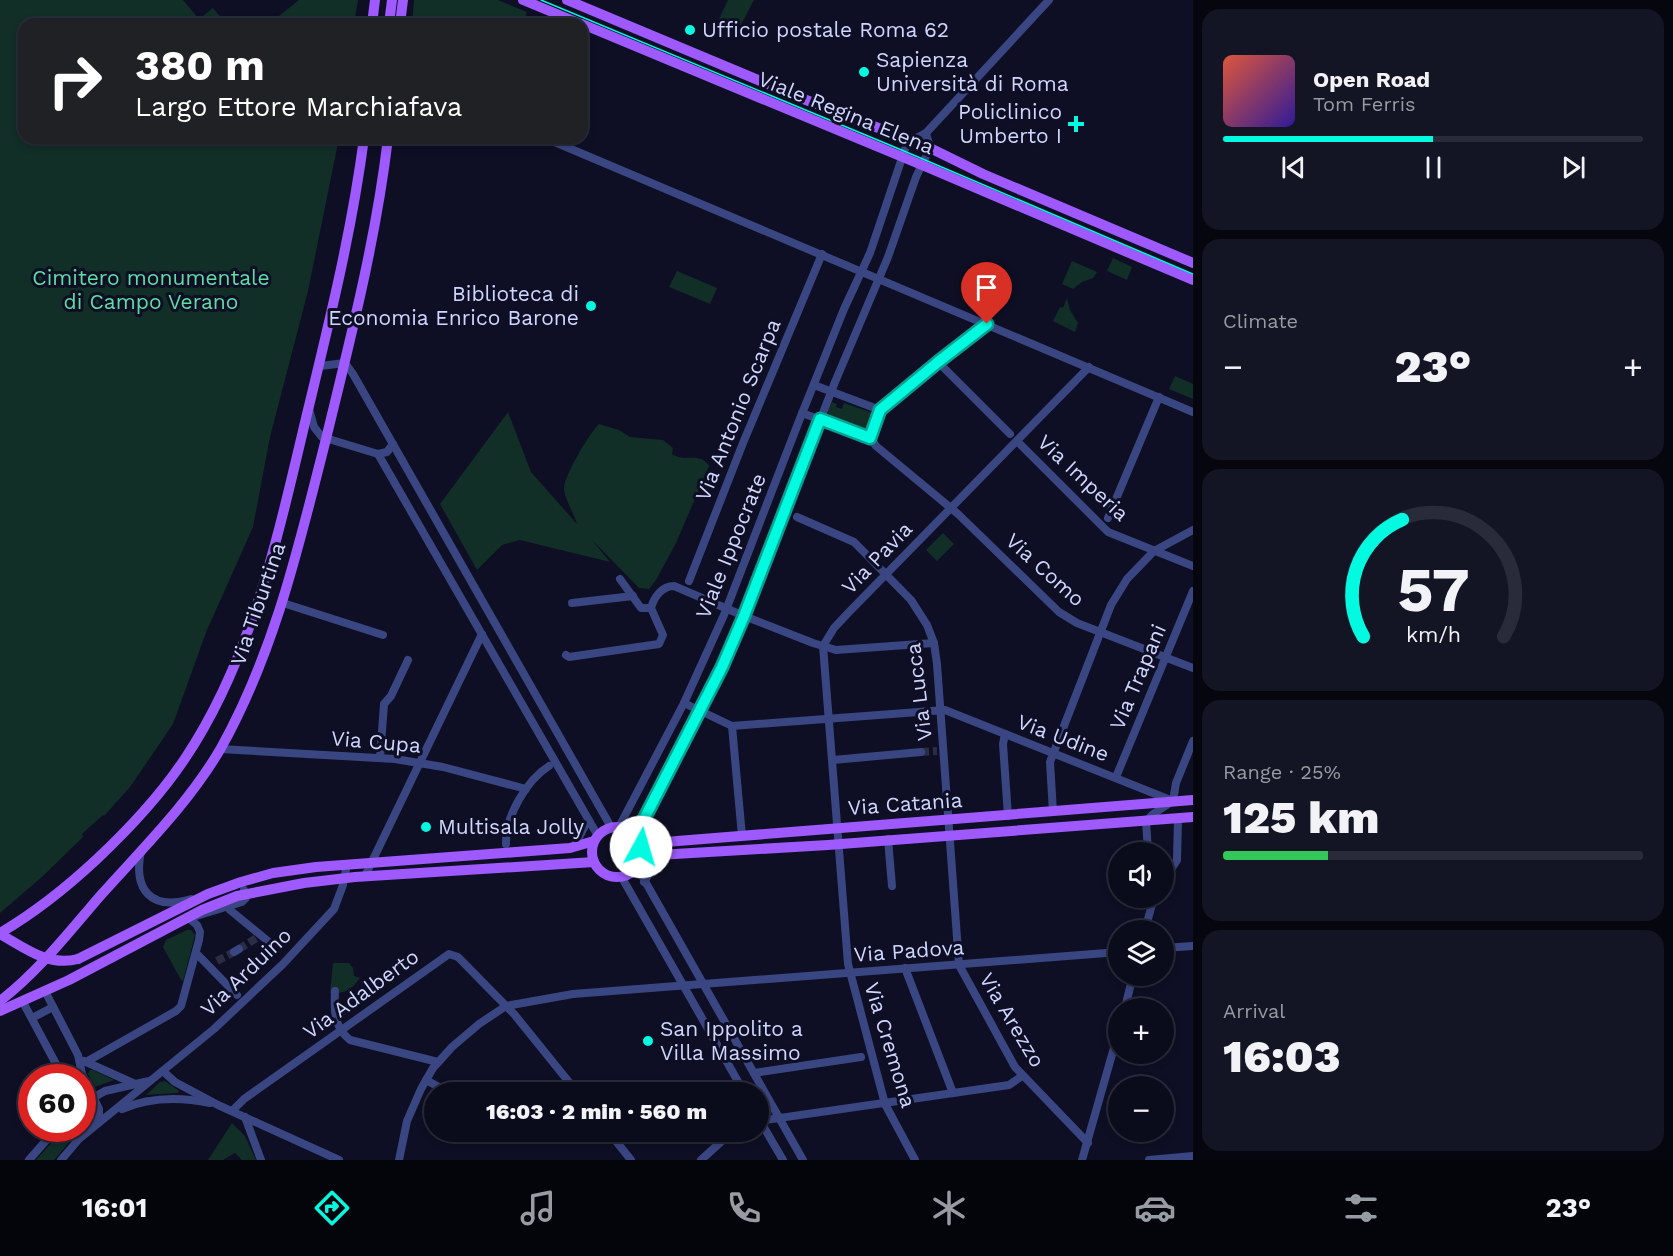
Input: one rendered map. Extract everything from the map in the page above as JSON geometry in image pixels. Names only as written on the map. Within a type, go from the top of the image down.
[{"type":"main road","points":[[373,18],[375,0]]},
{"type":"main road","points":[[390,18],[392,0]]},
{"type":"main road","points":[[401,18],[403,0]]},
{"type":"main road","name":"Viale Regina Elena","points":[[523,0],[566,18]]},
{"type":"main road","name":"Viale Regina Elena","points":[[567,0],[797,96],[930,148],[993,178],[1193,263]]},
{"type":"main road","name":"Viale Regina Elena","points":[[588,27],[1193,280]]},
{"type":"main road","name":"Via Tiburtina","points":[[0,934],[51,899],[120,837],[165,786],[198,738],[230,676],[260,599],[320,366],[346,250],[363,144]]},
{"type":"main road","name":"Via Tiburtina","points":[[0,1001],[39,966],[177,811],[220,749],[257,673],[283,603],[345,363],[378,207],[387,144]]},
{"type":"main road","name":"Via Catania","points":[[639,841],[666,842],[1193,800]]},
{"type":"main road","name":"Via Catania","points":[[639,861],[660,856],[1193,817]]},
{"type":"main road","points":[[0,934],[45,958],[60,962],[78,959],[208,894],[241,882],[287,871],[347,864],[574,847],[615,827],[628,829],[639,841],[639,861],[631,872],[621,876],[605,874],[594,862],[592,850],[596,838]]},
{"type":"main road","points":[[0,1011],[69,980],[187,917],[216,904],[246,895],[304,883],[365,876],[594,862]]},
{"type":"street","points":[[910,141],[926,133],[1049,0]]},
{"type":"street","points":[[926,133],[930,148]]},
{"type":"street","name":"Viale Ippocrate","points":[[615,827],[684,703],[726,609],[802,413],[870,253],[902,157],[910,141]]},
{"type":"street","points":[[559,144],[1193,412]]},
{"type":"street","name":"Viale Ippocrate","points":[[639,841],[641,825],[700,711],[744,616],[820,419],[888,258],[921,165],[930,148]]},
{"type":"street","name":"Via Antonio Scarpa","points":[[689,581],[743,443],[822,254]]},
{"type":"street","points":[[802,413],[870,438],[880,410],[987,324]]},
{"type":"street","points":[[938,362],[1010,434]]},
{"type":"street","points":[[320,366],[345,363],[353,374],[564,743],[615,827]]},
{"type":"street","name":"Via Pavia","points":[[823,646],[834,628],[885,574],[1089,368]]},
{"type":"street","points":[[814,385],[880,410]]},
{"type":"street","points":[[1108,518],[1159,397]]},
{"type":"street","points":[[308,408],[316,431],[326,439],[378,454],[387,452],[393,444]]},
{"type":"street","name":"Via Como","points":[[870,438],[876,446],[951,508],[1059,612],[1072,621],[1193,668]]},
{"type":"street","name":"Via Imperia","points":[[1017,441],[1108,532],[1193,566]]},
{"type":"street","points":[[378,454],[549,751],[596,838]]},
{"type":"street","name":"Via Lucca","points":[[797,518],[854,542],[916,607],[927,625],[934,643],[938,664],[949,820]]},
{"type":"street","points":[[1053,812],[1050,762],[1111,605],[1122,586],[1154,551],[1193,531]]},
{"type":"street","points":[[620,579],[641,608],[651,608]]},
{"type":"street","points":[[566,656],[656,645],[662,642],[661,628],[651,608],[655,597],[669,586],[836,650],[934,643]]},
{"type":"street","points":[[462,598],[476,590]]},
{"type":"street","name":"Via Trapani","points":[[1116,777],[1193,591]]},
{"type":"street","points":[[572,603],[633,596]]},
{"type":"street","points":[[283,603],[383,635]]},
{"type":"street","points":[[365,876],[482,634]]},
{"type":"street","points":[[823,646],[838,829]]},
{"type":"street","points":[[380,758],[384,704],[391,696],[408,660]]},
{"type":"street","points":[[684,703],[732,726],[940,709]]},
{"type":"street","name":"Via Udine","points":[[940,709],[1173,801]]},
{"type":"street","points":[[732,726],[742,836]]},
{"type":"street","points":[[1005,734],[1002,744],[1008,816]]},
{"type":"street","points":[[1147,842],[1146,821],[1173,801],[1176,783],[1193,741]]},
{"type":"street","points":[[549,751],[564,743]]},
{"type":"street","name":"Via Cupa","points":[[220,749],[380,758],[420,763],[526,789]]},
{"type":"street","points":[[833,760],[921,752]]},
{"type":"street","points":[[506,844],[509,822],[526,789],[534,776],[549,766]]},
{"type":"street","points":[[1174,866],[1178,860],[1178,819]]},
{"type":"street","points":[[574,847],[588,820]]},
{"type":"street","name":"Via Arezzo","points":[[949,820],[959,965],[1013,1064],[1088,1143]]},
{"type":"street","points":[[641,825],[648,833],[666,842]]},
{"type":"street","name":"Via Cremona","points":[[838,829],[850,973],[885,1104],[915,1160]]},
{"type":"street","points":[[888,839],[892,886]]},
{"type":"street","points":[[141,850],[139,879],[150,895],[161,901],[173,903],[208,894]]},
{"type":"street","points":[[644,882],[660,856]]},
{"type":"street","points":[[639,861],[644,882],[803,1160]]},
{"type":"street","name":"Via Arduino","points":[[96,1126],[164,1072],[247,999],[316,929],[336,906],[347,864]]},
{"type":"street","points":[[621,876],[738,1082]]},
{"type":"street","points":[[241,882],[246,895]]},
{"type":"street","points":[[230,910],[269,942]]},
{"type":"street","points":[[82,1064],[83,1061],[176,1011],[182,1004],[196,952],[199,930],[194,921],[187,917]]},
{"type":"street","points":[[1174,947],[1193,946]]},
{"type":"street","points":[[196,952],[213,964],[237,995]]},
{"type":"street","name":"Via Padova","points":[[506,1006],[573,994],[1108,953]]},
{"type":"street","name":"Via Adalberto","points":[[232,1111],[244,1099],[448,954],[458,957],[506,1006]]},
{"type":"street","points":[[905,968],[953,1093]]},
{"type":"street","points":[[335,991],[334,1014],[341,1030],[350,1040],[438,1062]]},
{"type":"street","points":[[47,995],[83,1061],[136,1084]]},
{"type":"street","points":[[26,1006],[56,1064]]},
{"type":"street","points":[[399,1160],[407,1120],[426,1080],[438,1062],[465,1035],[506,1006],[568,1082]]},
{"type":"street","points":[[32,1018],[54,1007]]},
{"type":"street","points":[[754,1073],[861,1057]]},
{"type":"street","points":[[1085,1158],[1110,1064]]},
{"type":"street","points":[[164,1072],[175,1082],[218,1105],[339,1160]]},
{"type":"street","points":[[769,1120],[1009,1085],[1022,1076]]},
{"type":"street","points":[[96,1096],[113,1089],[154,1079]]},
{"type":"street","points":[[426,1080],[430,1082]]},
{"type":"street","points":[[111,1114],[144,1101],[157,1099],[218,1105]]},
{"type":"street","points":[[245,1117],[261,1160]]},
{"type":"street","points":[[769,1136],[783,1160]]},
{"type":"street","points":[[29,1160],[45,1142]]},
{"type":"street","name":"Via Arduino","points":[[61,1160],[77,1142]]},
{"type":"street","points":[[617,1142],[631,1160]]},
{"type":"street","points":[[701,1160],[723,1142]]},
{"type":"street","points":[[1149,1160],[1193,1156]]},
{"type":"green space","name":"Cimitero monumentale di Campo Verano","points":[[0,0],[183,0],[198,18],[18,18],[18,144],[338,144],[308,291],[270,437],[253,527],[207,630],[173,724],[130,787],[104,816],[82,834],[83,837],[43,876],[0,913]]},
{"type":"green space","points":[[299,0],[358,0],[355,18],[276,18]]},
{"type":"green space","points":[[414,0],[498,0],[527,12],[525,18],[412,18]]},
{"type":"green space","points":[[728,0],[754,0],[736,34],[716,25]]},
{"type":"green space","name":"Cimitero monumentale di Campo Verano","points":[[213,8],[221,18],[200,18]]},
{"type":"green space","points":[[1113,258],[1132,267],[1127,280],[1107,271]]},
{"type":"green space","points":[[1072,261],[1097,272],[1093,278],[1073,289],[1062,284]]},
{"type":"green space","points":[[677,271],[717,288],[710,304],[669,287]]},
{"type":"green space","points":[[1067,298],[1070,310],[1078,323],[1075,332],[1053,321]]},
{"type":"green space","points":[[1175,376],[1193,384],[1193,399],[1169,389]]},
{"type":"green space","points":[[832,402],[837,404],[836,407],[842,409],[844,403],[873,413],[866,431],[829,416],[828,411]]},
{"type":"green space","points":[[508,412],[531,472],[577,524],[565,494],[565,484],[577,456],[599,424],[619,430],[630,437],[663,440],[673,448],[672,454],[682,458],[701,459],[709,466],[676,543],[649,589],[639,588],[592,540],[610,562],[520,540],[502,545],[477,570],[440,504]]},
{"type":"green space","points":[[943,533],[954,544],[937,561],[926,550]]},
{"type":"green space","points":[[191,930],[195,935],[183,981],[163,947],[166,940]]},
{"type":"green space","points":[[333,963],[349,963],[353,968],[354,976],[360,978],[354,986],[340,993],[330,993]]},
{"type":"green space","points":[[96,1071],[114,1080],[96,1087]]},
{"type":"green space","points":[[165,1081],[179,1091],[178,1093],[146,1095],[160,1082]]},
{"type":"green space","points":[[232,1123],[245,1136],[256,1160],[242,1160],[235,1153],[223,1160],[208,1160]]},
{"type":"green space","points":[[52,1142],[69,1142],[54,1160],[36,1160]]},
{"type":"tunnel","points":[[921,752],[937,751]]},
{"type":"tunnel","points":[[239,949],[261,935]]},
{"type":"tunnel","points":[[269,942],[278,952]]},
{"type":"tunnel","points":[[217,961],[234,952]]},
{"type":"tram line","points":[[541,0],[584,18]]},
{"type":"tram line","points":[[588,20],[1193,274]]},
{"type":"place","name":"Ufficio postale Roma 62","points":[[690,30]]},
{"type":"place","name":"Sapienza Università di Roma","points":[[864,72]]},
{"type":"place","name":"Policlinico Umberto I","points":[[1076,124]]},
{"type":"place","name":"Biblioteca di Economia Enrico Barone","points":[[591,306]]},
{"type":"place","name":"Multisala Jolly","points":[[426,827]]},
{"type":"place","name":"San Ippolito a Villa Massimo","points":[[648,1041]]},
{"type":"route","points":[[641,847],[637,838],[641,825],[722,667],[820,419],[870,438],[880,410],[987,324]]}]
